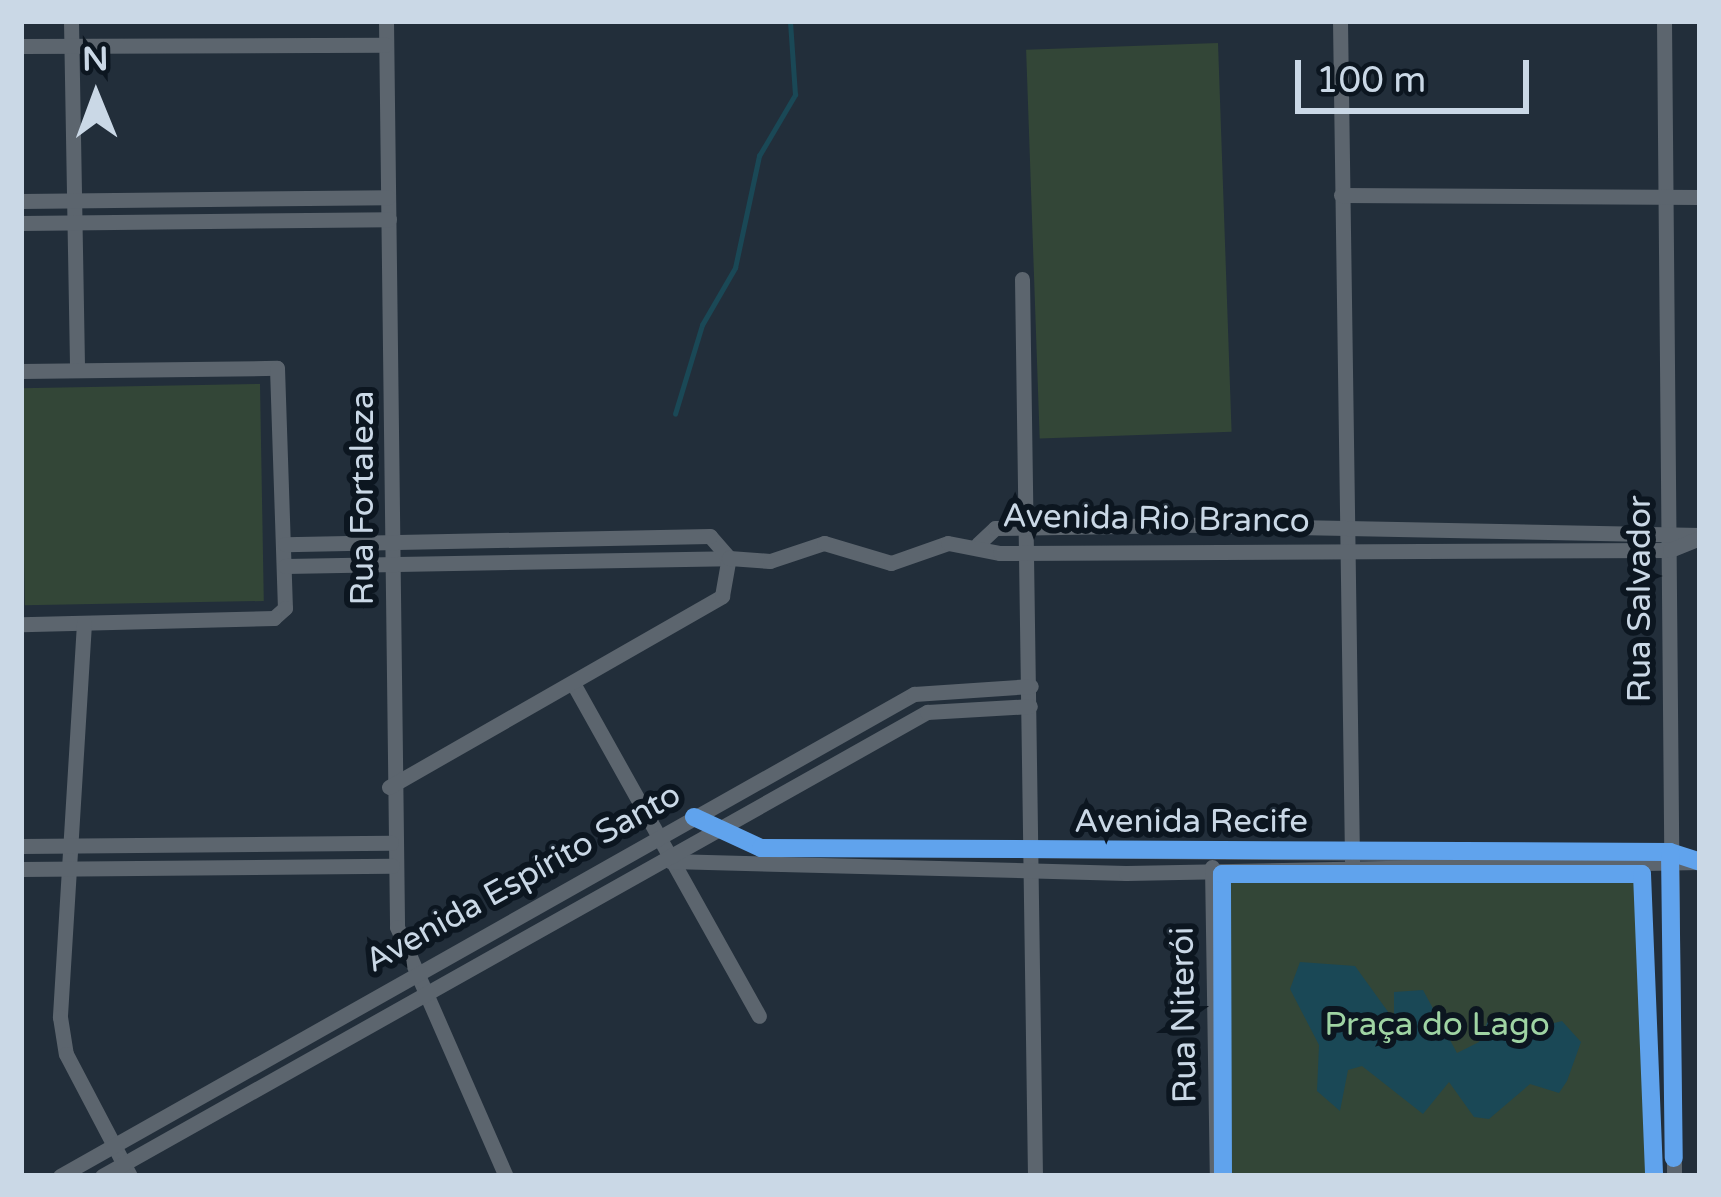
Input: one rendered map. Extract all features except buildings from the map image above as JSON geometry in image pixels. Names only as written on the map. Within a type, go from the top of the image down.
[{"type":"street","points":[[71,21],[77,370]]},
{"type":"street","name":"Rua Fortaleza","points":[[386,21],[396,542],[389,787],[392,866],[412,973],[506,1176]]},
{"type":"street","points":[[1340,21],[1352,872]]},
{"type":"street","name":"Rua Salvador","points":[[1664,21],[1674,1176]]},
{"type":"street","points":[[21,46],[386,45]]},
{"type":"street","points":[[1341,195],[1700,197]]},
{"type":"street","points":[[21,201],[388,197]]},
{"type":"street","points":[[269,198],[270,220]]},
{"type":"street","points":[[198,200],[199,221]]},
{"type":"street","points":[[21,223],[389,219]]},
{"type":"street","points":[[1022,279],[1033,527],[1035,1176]]},
{"type":"street","points":[[21,371],[277,368],[285,544],[285,608],[274,618],[21,624]]},
{"type":"street","points":[[1467,524],[1467,550]]},
{"type":"street","points":[[1197,525],[1198,552]]},
{"type":"street","name":"Avenida Rio Branco","points":[[978,544],[995,529],[1197,525],[1670,526],[1700,536]]},
{"type":"street","points":[[1567,525],[1568,550]]},
{"type":"street","points":[[1123,526],[1123,553]]},
{"type":"street","points":[[285,544],[710,536],[729,558]]},
{"type":"street","name":"Avenida Rio Branco","points":[[978,544],[1032,553],[1670,550],[1700,536]]},
{"type":"street","points":[[572,538],[572,562]]},
{"type":"street","points":[[491,564],[492,540]]},
{"type":"street","points":[[284,566],[729,558],[847,543],[891,563],[978,544]]},
{"type":"street","points":[[389,787],[722,596],[729,558]]},
{"type":"street","points":[[84,623],[68,868],[66,1054],[126,1170]]},
{"type":"street","points":[[574,685],[759,1016]]},
{"type":"street","name":"Avenida Espírito Santo","points":[[61,1176],[412,973],[914,694],[1031,686]]},
{"type":"street","name":"Avenida Espírito Santo","points":[[102,1176],[126,1170],[271,1079],[670,861],[927,712],[1030,706]]},
{"type":"street","name":"Avenida Recife","points":[[694,817],[712,833],[761,848],[1670,852],[1697,862]]},
{"type":"street","points":[[21,846],[391,843]]},
{"type":"street","points":[[918,870],[920,850]]},
{"type":"street","points":[[1126,873],[1127,852]]},
{"type":"street","name":"Rua Niterói","points":[[1212,853],[1216,1176]]},
{"type":"street","points":[[1526,853],[1527,871]]},
{"type":"street","name":"Avenida Recife","points":[[670,861],[1126,873],[1670,870],[1697,862]]},
{"type":"street","points":[[21,869],[392,866]]},
{"type":"street","points":[[550,898],[561,919]]},
{"type":"street","points":[[261,1060],[271,1079]]},
{"type":"green space","points":[[1218,43],[1232,432],[1040,438],[1026,50]]},
{"type":"green space","points":[[260,384],[264,601],[25,605],[21,388]]},
{"type":"green space","name":"Praça do Lago","points":[[1222,874],[1647,874],[1647,1176],[1222,1176]]},
{"type":"water","points":[[1300,962],[1355,966],[1394,1020],[1394,992],[1423,990],[1457,1053],[1479,1042],[1490,1016],[1510,1014],[1527,1030],[1562,1021],[1581,1042],[1567,1081],[1559,1093],[1530,1084],[1489,1119],[1474,1117],[1449,1082],[1423,1114],[1362,1066],[1348,1070],[1340,1111],[1317,1091],[1319,1045],[1290,989]]},
{"type":"waterway","points":[[675,414],[702,325],[735,268],[759,156],[795,95],[790,21]]},
{"type":"cycle path","points":[[694,817],[761,848],[1670,852],[1700,862]]},
{"type":"cycle path","points":[[1670,852],[1674,1158]]},
{"type":"cycle path","points":[[1223,1176],[1222,874],[1642,874],[1654,1176]]}]
